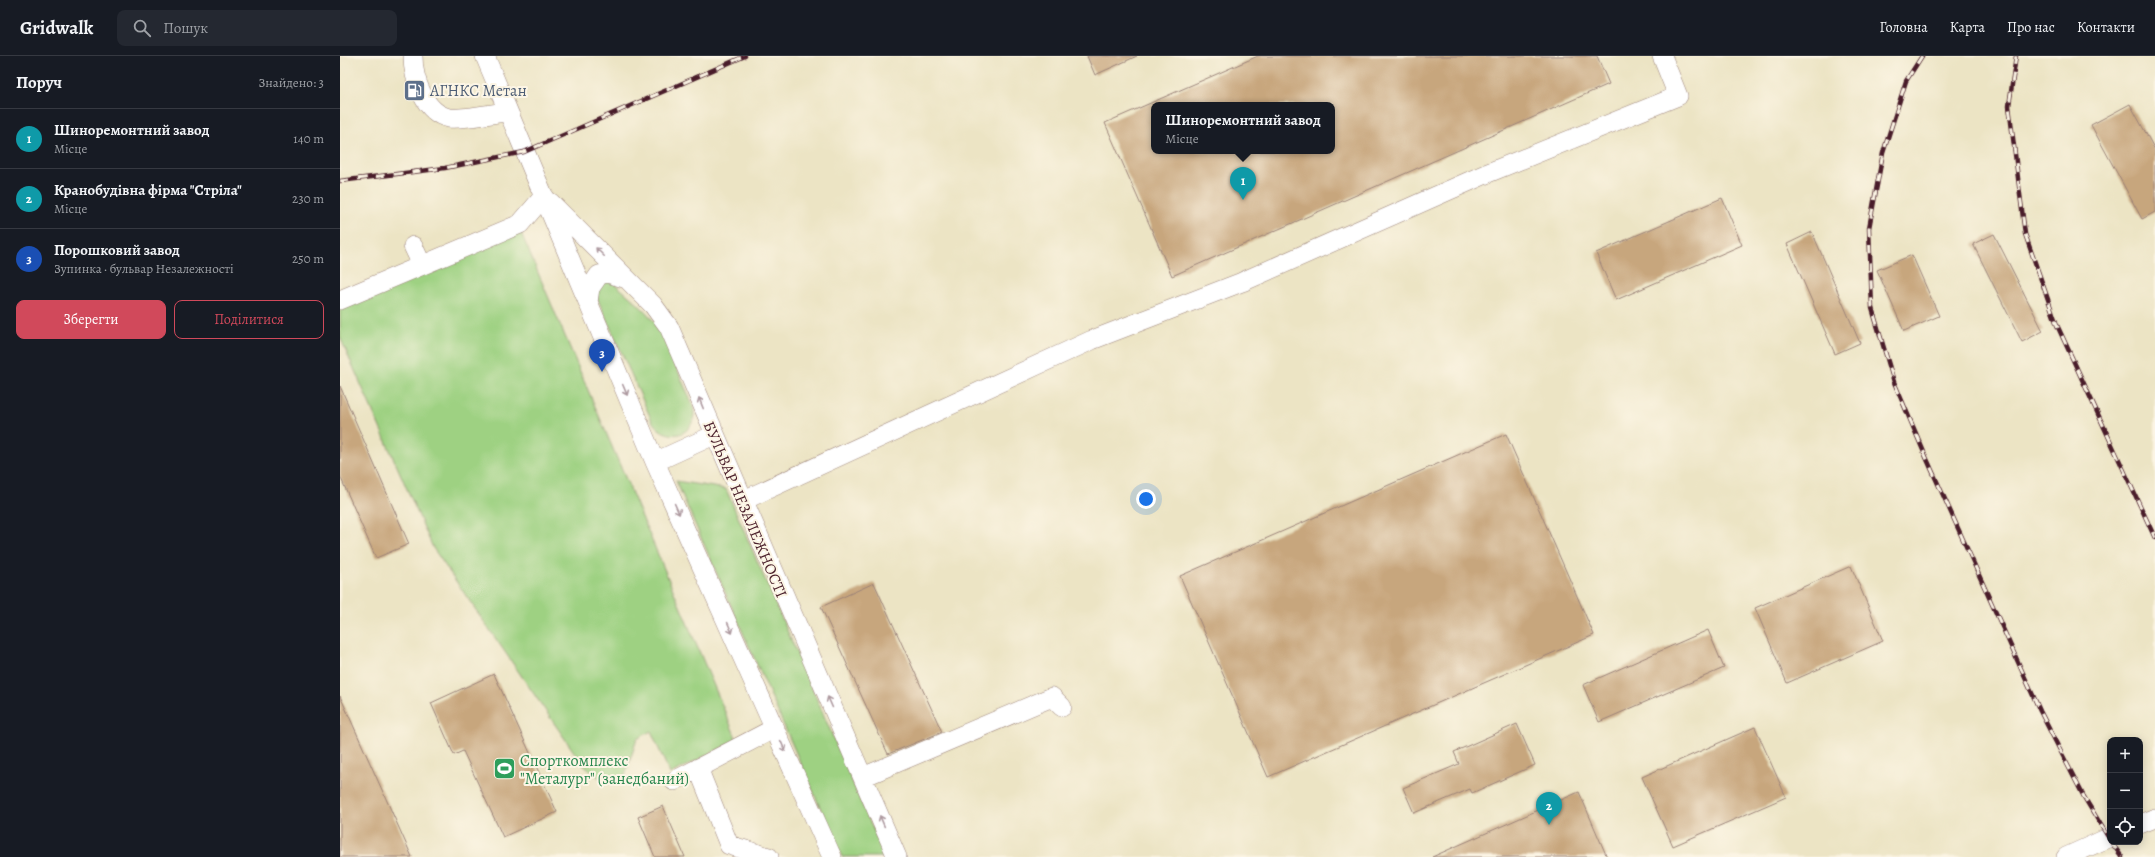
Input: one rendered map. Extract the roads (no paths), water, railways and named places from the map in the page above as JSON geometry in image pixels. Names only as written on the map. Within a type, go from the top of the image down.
[{"type":"street","points":[[413,56],[413,67],[417,84],[426,102],[435,110],[449,118],[507,112]]},
{"type":"street","name":"БУЛЬВАР НЕЗАЛЕЖНОСТІ","points":[[485,56],[507,112],[656,462],[775,728],[827,855]]},
{"type":"street","points":[[742,501],[1092,340],[1242,282],[1488,173],[1678,96],[1662,56]]},
{"type":"street","points":[[340,300],[520,224],[544,196]]},
{"type":"street","name":"БУЛЬВАР НЕЗАЛЕЖНОСТІ","points":[[544,196],[653,305],[669,327],[742,501],[897,857]]},
{"type":"street","points":[[413,246],[422,265]]},
{"type":"street","points":[[588,302],[590,288],[599,275],[603,273],[613,274],[627,279]]},
{"type":"street","points":[[656,462],[714,435]]},
{"type":"street","points":[[863,777],[1052,697],[1062,707]]},
{"type":"street","points":[[674,781],[775,728]]},
{"type":"street","points":[[698,768],[730,845],[769,857]]},
{"type":"street","points":[[2143,823],[2155,818]]},
{"type":"street","points":[[2066,857],[2107,839]]},
{"type":"railway","points":[[340,181],[445,168],[524,152],[745,56]]},
{"type":"railway","points":[[1922,56],[1906,81],[1883,153],[1869,228],[1872,308],[1894,382],[1926,457],[2040,711],[2084,797],[2107,835]]},
{"type":"railway","points":[[2016,56],[2009,106],[2025,234],[2057,325],[2155,538]]},
{"type":"railway","points":[[2113,845],[2122,857]]},
{"type":"place","name":"АГНКС Метан","points":[[415,90]]},
{"type":"place","name":"Шиноремонтний завод","points":[[1243,200]]},
{"type":"place","name":"Порошковий завод","points":[[602,372]]},
{"type":"place","name":"Спорткомплекс \"Металург\" (занедбаний)","points":[[504,769]]},
{"type":"place","name":"Кранобудівна фірма \"Стріла\"","points":[[1549,825]]}]
